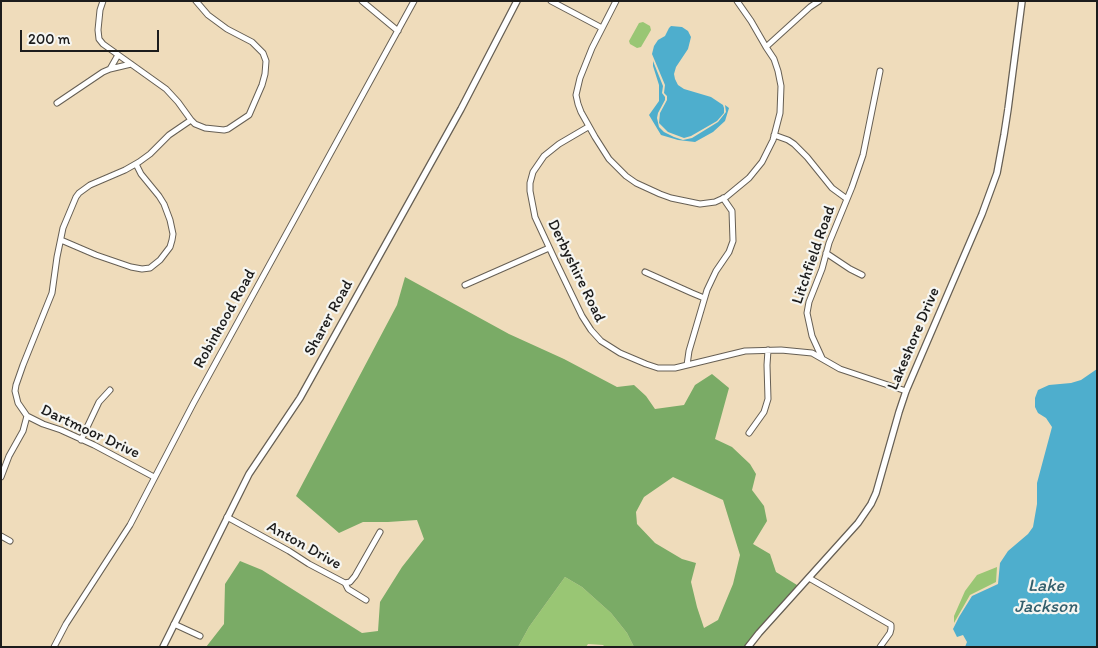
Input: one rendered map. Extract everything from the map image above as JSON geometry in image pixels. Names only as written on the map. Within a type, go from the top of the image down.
[{"type":"street","points":[[103,1],[98,26],[98,34],[103,44],[166,89],[191,120],[199,126],[220,130],[228,129],[247,117],[252,110],[262,85],[266,67],[263,53],[252,42],[208,15],[197,1]]},
{"type":"street","points":[[362,1],[398,31]]},
{"type":"street","name":"Robinhood Road","points":[[54,647],[66,624],[130,525],[193,404],[414,1]]},
{"type":"street","name":"Sharer Road","points":[[163,647],[254,465],[300,398],[452,125],[518,1]]},
{"type":"street","points":[[551,1],[602,28]]},
{"type":"street","points":[[616,1],[592,48],[577,86],[578,104],[588,126],[612,163],[626,176],[636,183],[666,196],[695,204],[708,204],[723,198],[743,184],[757,169],[774,135],[780,107],[781,81],[774,59],[737,1]]},
{"type":"street","points":[[766,47],[819,1]]},
{"type":"street","name":"Lakeshore Drive","points":[[748,647],[858,523],[871,504],[906,391],[982,214],[997,173],[1008,109],[1022,1]]},
{"type":"street","points":[[110,69],[118,55]]},
{"type":"street","points":[[57,103],[103,72],[131,64]]},
{"type":"street","name":"Litchfield Road","points":[[822,358],[812,336],[807,313],[809,302],[822,269],[829,243],[864,156],[880,71]]},
{"type":"street","name":"Dartmoor Drive","points":[[154,477],[101,449],[27,416],[18,404],[15,391],[52,294],[57,257],[66,220],[79,193],[90,185],[136,164],[150,154],[169,135],[191,120]]},
{"type":"street","name":"Derbyshire Road","points":[[588,126],[549,150],[533,172],[530,182],[530,197],[549,248],[582,316],[601,341],[620,353],[658,368],[675,368],[745,351],[768,350],[812,353],[822,358]]},
{"type":"street","points":[[774,135],[794,144],[832,188],[847,199]]},
{"type":"street","points":[[62,240],[110,260],[142,269],[150,268],[160,260],[170,247],[172,228],[164,204],[141,174],[136,164]]},
{"type":"street","points":[[687,365],[689,351],[704,298],[716,271],[729,252],[733,241],[732,211],[723,198]]},
{"type":"street","points":[[465,285],[549,248]]},
{"type":"street","points":[[826,253],[862,275]]},
{"type":"street","points":[[645,272],[704,298]]},
{"type":"street","points":[[749,433],[764,412],[768,399],[768,350]]},
{"type":"street","points":[[822,358],[840,369],[906,391]]},
{"type":"street","points":[[81,440],[99,402],[110,390]]},
{"type":"street","points":[[1,477],[8,456],[23,431],[27,416]]},
{"type":"street","name":"Anton Drive","points":[[227,517],[344,583],[348,589],[366,600]]},
{"type":"street","points":[[344,583],[350,582],[355,576],[380,532]]},
{"type":"street","points":[[1,536],[10,541]]},
{"type":"street","points":[[809,578],[891,625],[890,633],[880,647]]},
{"type":"street","points":[[174,624],[200,636]]},
{"type":"green space","points":[[643,22],[650,26],[651,30],[641,47],[637,48],[630,44],[629,41],[639,23]]},
{"type":"green space","points":[[405,277],[509,334],[564,359],[617,387],[634,385],[646,396],[655,409],[684,405],[695,385],[712,374],[729,388],[715,439],[732,447],[750,464],[756,474],[752,490],[764,506],[767,521],[753,544],[770,554],[776,572],[797,585],[797,587],[757,631],[746,647],[634,647],[627,633],[611,613],[582,587],[565,577],[529,627],[518,647],[206,647],[224,624],[225,584],[240,561],[262,570],[362,633],[378,631],[380,602],[402,567],[424,539],[417,520],[363,522],[339,533],[296,496],[397,305]],"holes":[[[673,477],[723,500],[740,555],[733,584],[718,620],[704,628],[691,582],[696,563],[682,559],[655,543],[637,524],[636,512],[644,497]]]},
{"type":"green space","points":[[997,567],[996,582],[970,595],[954,623],[954,616],[965,591],[977,575]]},
{"type":"green space","points":[[565,577],[582,587],[611,613],[627,633],[634,647],[605,647],[603,645],[588,644],[586,647],[518,647],[529,627]]},
{"type":"water","points":[[671,26],[682,27],[688,31],[691,37],[688,49],[676,67],[674,74],[678,85],[684,89],[711,97],[723,105],[724,108],[724,113],[717,121],[684,138],[668,132],[659,123],[660,113],[667,100],[667,96],[664,93],[665,85],[652,54],[658,40],[665,36]]},
{"type":"water","points":[[653,61],[663,86],[662,93],[665,97],[657,118],[659,127],[664,132],[683,140],[692,138],[718,122],[726,112],[725,105],[729,108],[725,121],[713,132],[695,142],[678,140],[661,135],[649,115],[659,101],[659,85]]},
{"type":"water","name":"Lake Jackson","points":[[1097,369],[1097,647],[965,647],[967,642],[963,635],[957,637],[953,629],[959,617],[972,596],[998,584],[1000,563],[1008,551],[1028,534],[1033,527],[1037,504],[1037,483],[1052,427],[1046,418],[1038,413],[1035,407],[1035,398],[1038,390],[1049,385],[1081,380]]}]
